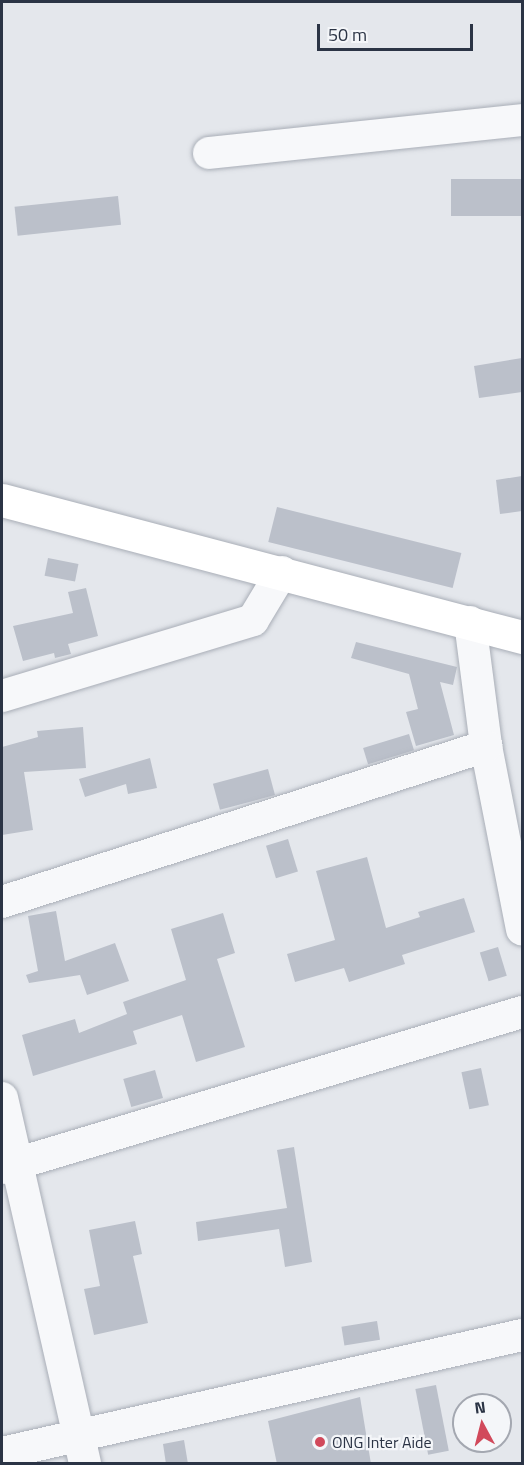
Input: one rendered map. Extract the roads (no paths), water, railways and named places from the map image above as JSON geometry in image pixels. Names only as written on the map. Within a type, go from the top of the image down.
[{"type":"main road","points":[[2,500],[522,637]]},
{"type":"street","points":[[209,153],[522,120]]},
{"type":"street","points":[[2,696],[253,620],[282,572]]},
{"type":"street","points":[[470,622],[486,746],[522,929]]},
{"type":"street","points":[[2,902],[486,746]]},
{"type":"street","points":[[10,1166],[522,1012]]},
{"type":"street","points":[[2,1098],[10,1166],[82,1449]]},
{"type":"street","points":[[2,1453],[82,1449],[522,1335]]},
{"type":"place","name":"ONG Inter Aide","points":[[320,1442]]}]
